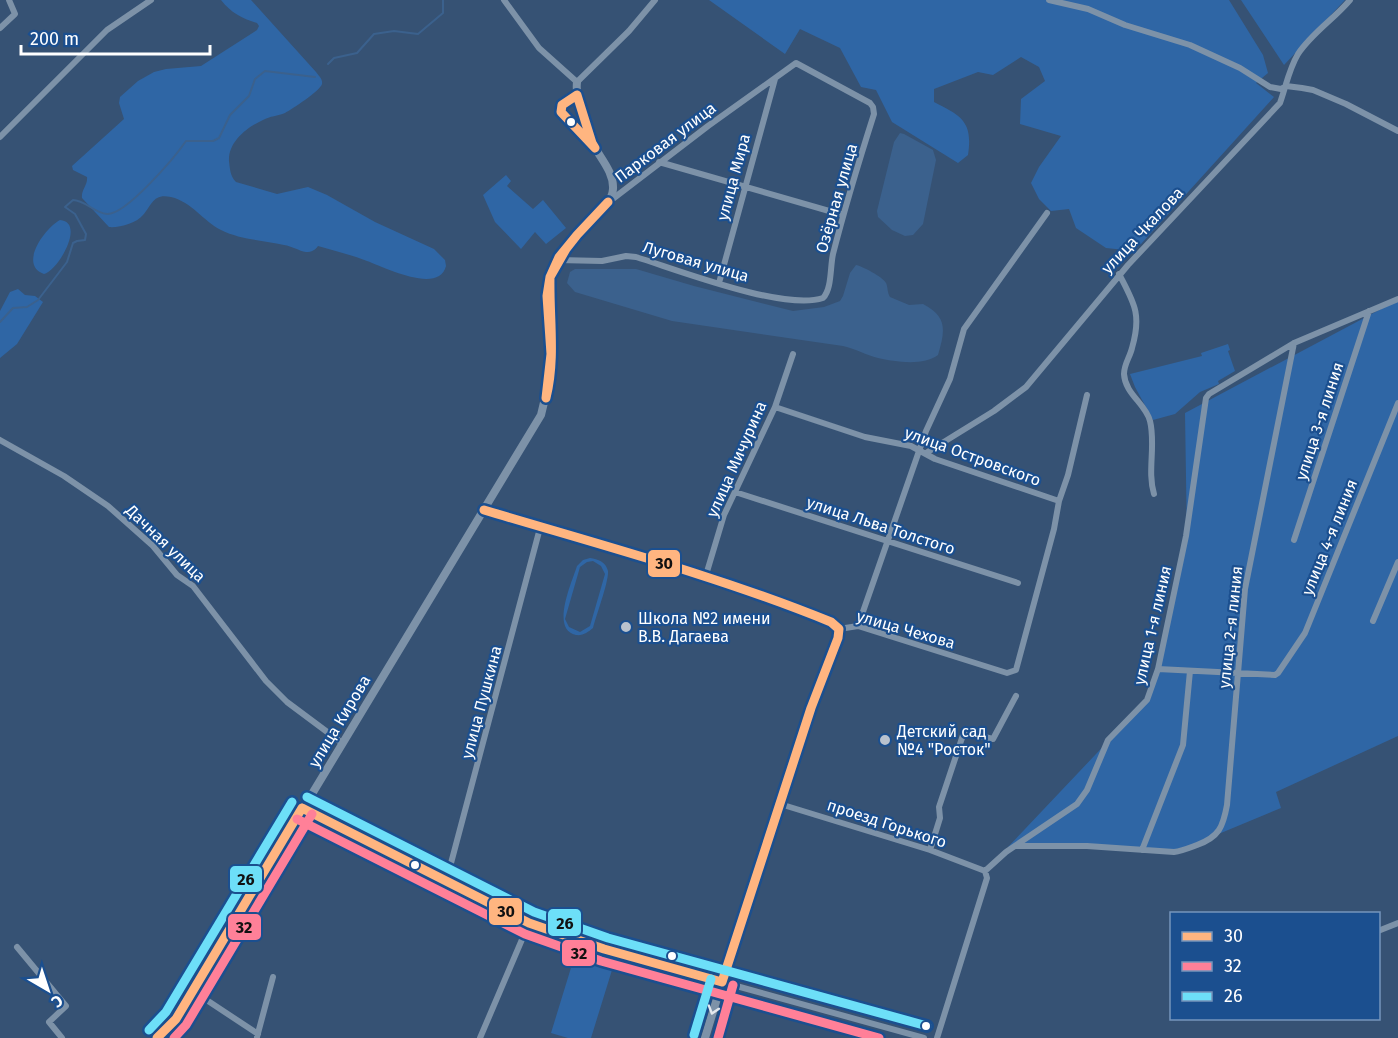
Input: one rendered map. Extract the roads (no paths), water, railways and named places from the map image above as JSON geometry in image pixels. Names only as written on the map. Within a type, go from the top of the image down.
[{"type":"street","points":[[0,28],[15,14],[9,0]]},
{"type":"street","points":[[0,137],[107,30],[151,0]]},
{"type":"street","points":[[504,0],[539,48],[577,82]]},
{"type":"street","points":[[609,201],[613,190],[611,175],[592,142],[581,111],[576,88],[577,82],[629,31],[655,0]]},
{"type":"street","points":[[1049,0],[1088,9],[1125,25],[1190,45],[1240,68],[1270,87],[1313,90],[1398,131]]},
{"type":"street","name":"улица Чкалова","points":[[923,452],[994,411],[1026,387],[1119,274],[1280,102],[1290,71],[1299,54],[1315,34],[1350,0]]},
{"type":"street","name":"Парковая улица","points":[[549,288],[550,277],[558,260],[584,226],[609,201],[796,63],[870,103],[873,107]]},
{"type":"street","name":"улица Мира","points":[[719,283],[775,78]]},
{"type":"street","name":"Озёрная улица","points":[[825,297],[843,215],[874,114],[873,107]]},
{"type":"street","points":[[659,162],[843,215]]},
{"type":"street","points":[[858,626],[886,540],[923,452],[926,431],[950,379],[964,329],[1047,213]]},
{"type":"street","name":"Луговая улица","points":[[558,260],[602,261],[626,256],[636,257],[719,283],[788,301],[818,300],[825,297]]},
{"type":"street","points":[[1119,274],[1138,315],[1133,346],[1127,357],[1124,375],[1131,394],[1148,416],[1151,424],[1150,472],[1154,494]]},
{"type":"street","name":"улица Кирова","points":[[156,1038],[176,1019],[541,415],[548,389],[552,344],[549,288]]},
{"type":"street","points":[[1294,343],[1398,299]]},
{"type":"street","name":"улица 3-я линия","points":[[1294,540],[1369,311]]},
{"type":"street","name":"улица 1-я линия","points":[[985,871],[1006,852],[1070,810],[1082,797],[1105,746],[1147,700],[1158,669],[1186,536],[1209,394],[1294,343]]},
{"type":"street","name":"улица 2-я линия","points":[[1142,850],[1181,851],[1209,841],[1219,831],[1225,818],[1245,589],[1294,343]]},
{"type":"street","name":"улица Мичурина","points":[[706,575],[724,515],[775,407],[794,354]]},
{"type":"street","points":[[1059,501],[1068,475],[1087,395]]},
{"type":"street","name":"улица 4-я линия","points":[[1238,673],[1275,675],[1305,633],[1398,403]]},
{"type":"street","name":"улица Островского","points":[[775,407],[865,437],[898,443],[935,459],[1059,501]]},
{"type":"street","name":"Дачная улица","points":[[0,440],[64,476],[99,500],[153,546],[177,575],[193,585],[266,681],[287,702],[342,743]]},
{"type":"street","name":"улица Льва Толстого","points":[[735,492],[1018,583]]},
{"type":"street","name":"улица Чехова","points":[[483,510],[706,575],[824,619],[839,629],[858,626],[1007,673],[1016,670],[1054,529],[1059,501]]},
{"type":"street","name":"улица Пушкина","points":[[446,882],[540,528]]},
{"type":"street","points":[[1373,621],[1398,562]]},
{"type":"street","points":[[705,1038],[811,708],[838,638],[839,629]]},
{"type":"street","points":[[1158,669],[1238,673]]},
{"type":"street","points":[[1017,846],[1087,846],[1142,850],[1183,745],[1190,671]]},
{"type":"street","points":[[930,850],[940,818],[939,807],[964,732],[993,740],[1016,696]]},
{"type":"street","name":"проезд Горького","points":[[780,804],[930,850],[985,871]]},
{"type":"street","points":[[302,808],[529,923],[604,949],[924,1038]]},
{"type":"street","points":[[937,1038],[987,878],[985,871]]},
{"type":"street","points":[[480,1038],[529,923]]},
{"type":"street","points":[[1380,930],[1398,923]]},
{"type":"street","points":[[17,947],[66,1006],[49,1022],[62,1038]]},
{"type":"street","points":[[193,991],[258,1036],[273,977]]},
{"type":"waterway","points":[[328,64],[334,58],[357,53],[374,34],[394,31],[418,34],[443,13],[443,0]]},
{"type":"waterway","points":[[0,322],[13,308],[27,307],[38,300],[67,262],[73,243],[85,240],[86,234],[75,214],[65,207],[73,200],[82,202],[102,213],[115,212],[150,184],[186,141],[213,141],[219,138],[230,115],[249,96],[255,79],[265,71],[315,77]]},
{"type":"place","name":"Школа №2 имени В.В. Дагаева","points":[[626,627]]},
{"type":"place","name":"Детский сад №4 \"Росток\"","points":[[885,740]]}]
